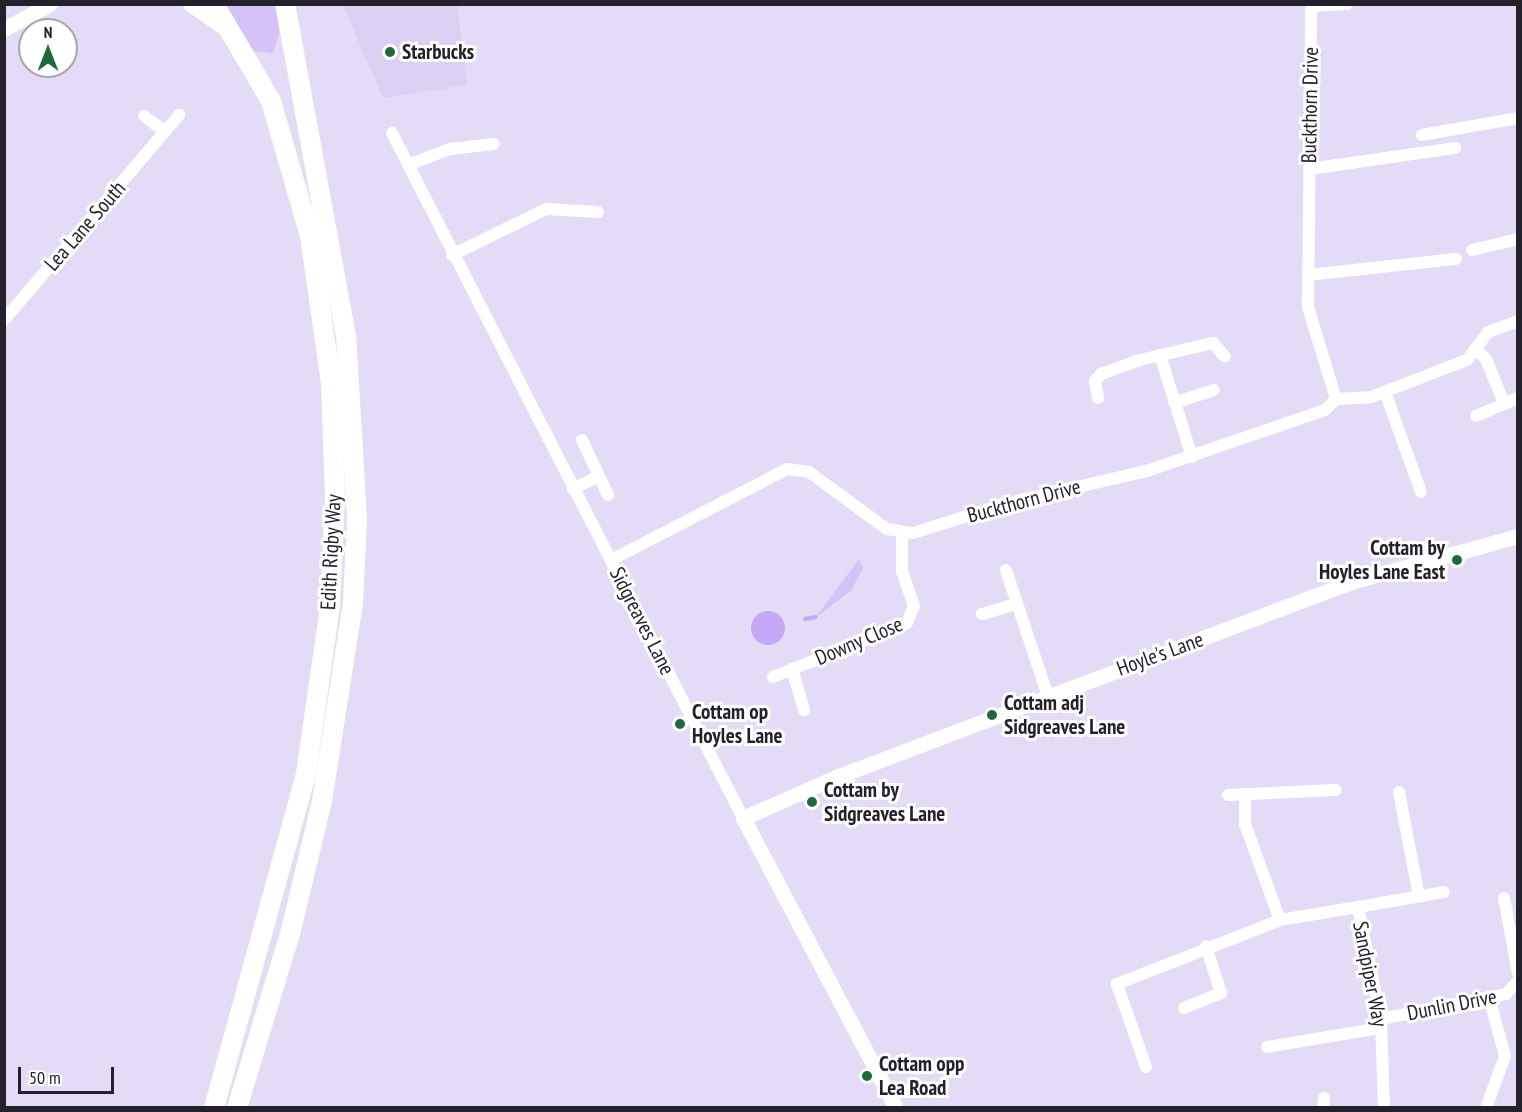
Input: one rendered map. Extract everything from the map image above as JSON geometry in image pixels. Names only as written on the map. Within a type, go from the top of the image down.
[{"type":"highway","name":"Edith Rigby Way","points":[[214,4],[234,34],[271,101],[310,236],[331,383],[335,497],[330,608],[306,774],[214,1107]]},
{"type":"highway","name":"Edith Rigby Way","points":[[237,1107],[291,930],[322,801],[342,692],[356,531],[354,401],[346,336],[285,4]]},
{"type":"street","points":[[4,29],[50,4]]},
{"type":"street","points":[[190,4],[234,34]]},
{"type":"street","name":"Buckthorn Drive","points":[[902,534],[1192,457],[1315,417],[1336,399],[1309,318],[1311,5],[1347,4]]},
{"type":"street","name":"Lea Lane South","points":[[4,320],[179,115]]},
{"type":"street","points":[[144,116],[165,132]]},
{"type":"street","points":[[1422,135],[1518,118]]},
{"type":"street","name":"Sidgreaves Lane","points":[[392,133],[452,255],[743,818],[896,1107]]},
{"type":"street","points":[[408,165],[450,149],[494,144]]},
{"type":"street","points":[[1309,169],[1455,148]]},
{"type":"street","points":[[452,255],[546,209],[597,212]]},
{"type":"street","points":[[1472,250],[1518,239]]},
{"type":"street","points":[[1308,275],[1456,259]]},
{"type":"street","points":[[1336,399],[1385,393],[1467,360],[1488,332],[1518,321]]},
{"type":"street","points":[[1098,398],[1095,381],[1101,374],[1160,355],[1213,343],[1225,357]]},
{"type":"street","points":[[1476,349],[1486,359],[1503,403]]},
{"type":"street","points":[[1160,355],[1192,457]]},
{"type":"street","points":[[1174,403],[1214,390]]},
{"type":"street","points":[[1385,393],[1421,492]]},
{"type":"street","points":[[1476,416],[1518,398]]},
{"type":"street","points":[[582,440],[608,495]]},
{"type":"street","points":[[611,560],[794,468],[810,472],[902,534]]},
{"type":"street","points":[[573,489],[598,476]]},
{"type":"street","name":"Downy Close","points":[[773,677],[913,616],[902,571],[902,534]]},
{"type":"street","name":"Hoyle's Lane","points":[[743,818],[1048,696],[1351,582],[1518,536]]},
{"type":"street","points":[[1006,570],[1048,696]]},
{"type":"street","points":[[982,614],[1017,604]]},
{"type":"street","name":"Downy Close","points":[[792,669],[804,710]]},
{"type":"street","points":[[1228,795],[1336,790]]},
{"type":"street","points":[[1399,792],[1419,897]]},
{"type":"street","points":[[1245,794],[1245,824],[1280,920]]},
{"type":"street","points":[[1358,907],[1444,892]]},
{"type":"street","name":"Dunlin Drive","points":[[1503,898],[1518,973]]},
{"type":"street","name":"Sandpiper Way","points":[[1146,1067],[1117,984],[1206,946],[1280,920],[1358,907],[1381,1024],[1384,1107]]},
{"type":"street","points":[[1184,1008],[1221,993],[1206,946]]},
{"type":"street","name":"Dunlin Drive","points":[[1267,1047],[1381,1024],[1506,994],[1518,981]]},
{"type":"street","points":[[1486,1107],[1505,1056],[1489,997]]},
{"type":"shaded area","points":[[226,5],[278,6],[279,34],[273,53],[253,51]]},
{"type":"shaded area","points":[[343,5],[457,5],[467,85],[383,98]]},
{"type":"shaded area","points":[[859,559],[863,568],[851,591],[816,617]]},
{"type":"shaded area","points":[[768,611],[780,616],[785,628],[780,640],[768,645],[756,640],[751,628],[756,616]]},
{"type":"waterway","points":[[805,619],[816,617]]},
{"type":"place","name":"Starbucks","points":[[390,52]]},
{"type":"place","name":"Cottam by Hoyles Lane East","points":[[1457,560]]},
{"type":"place","name":"Cottam adj Sidgreaves Lane","points":[[992,715]]},
{"type":"place","name":"Cottam op Hoyles Lane","points":[[680,724]]},
{"type":"place","name":"Cottam by Sidgreaves Lane","points":[[812,802]]},
{"type":"place","name":"Cottam opp Lea Road","points":[[867,1076]]}]
